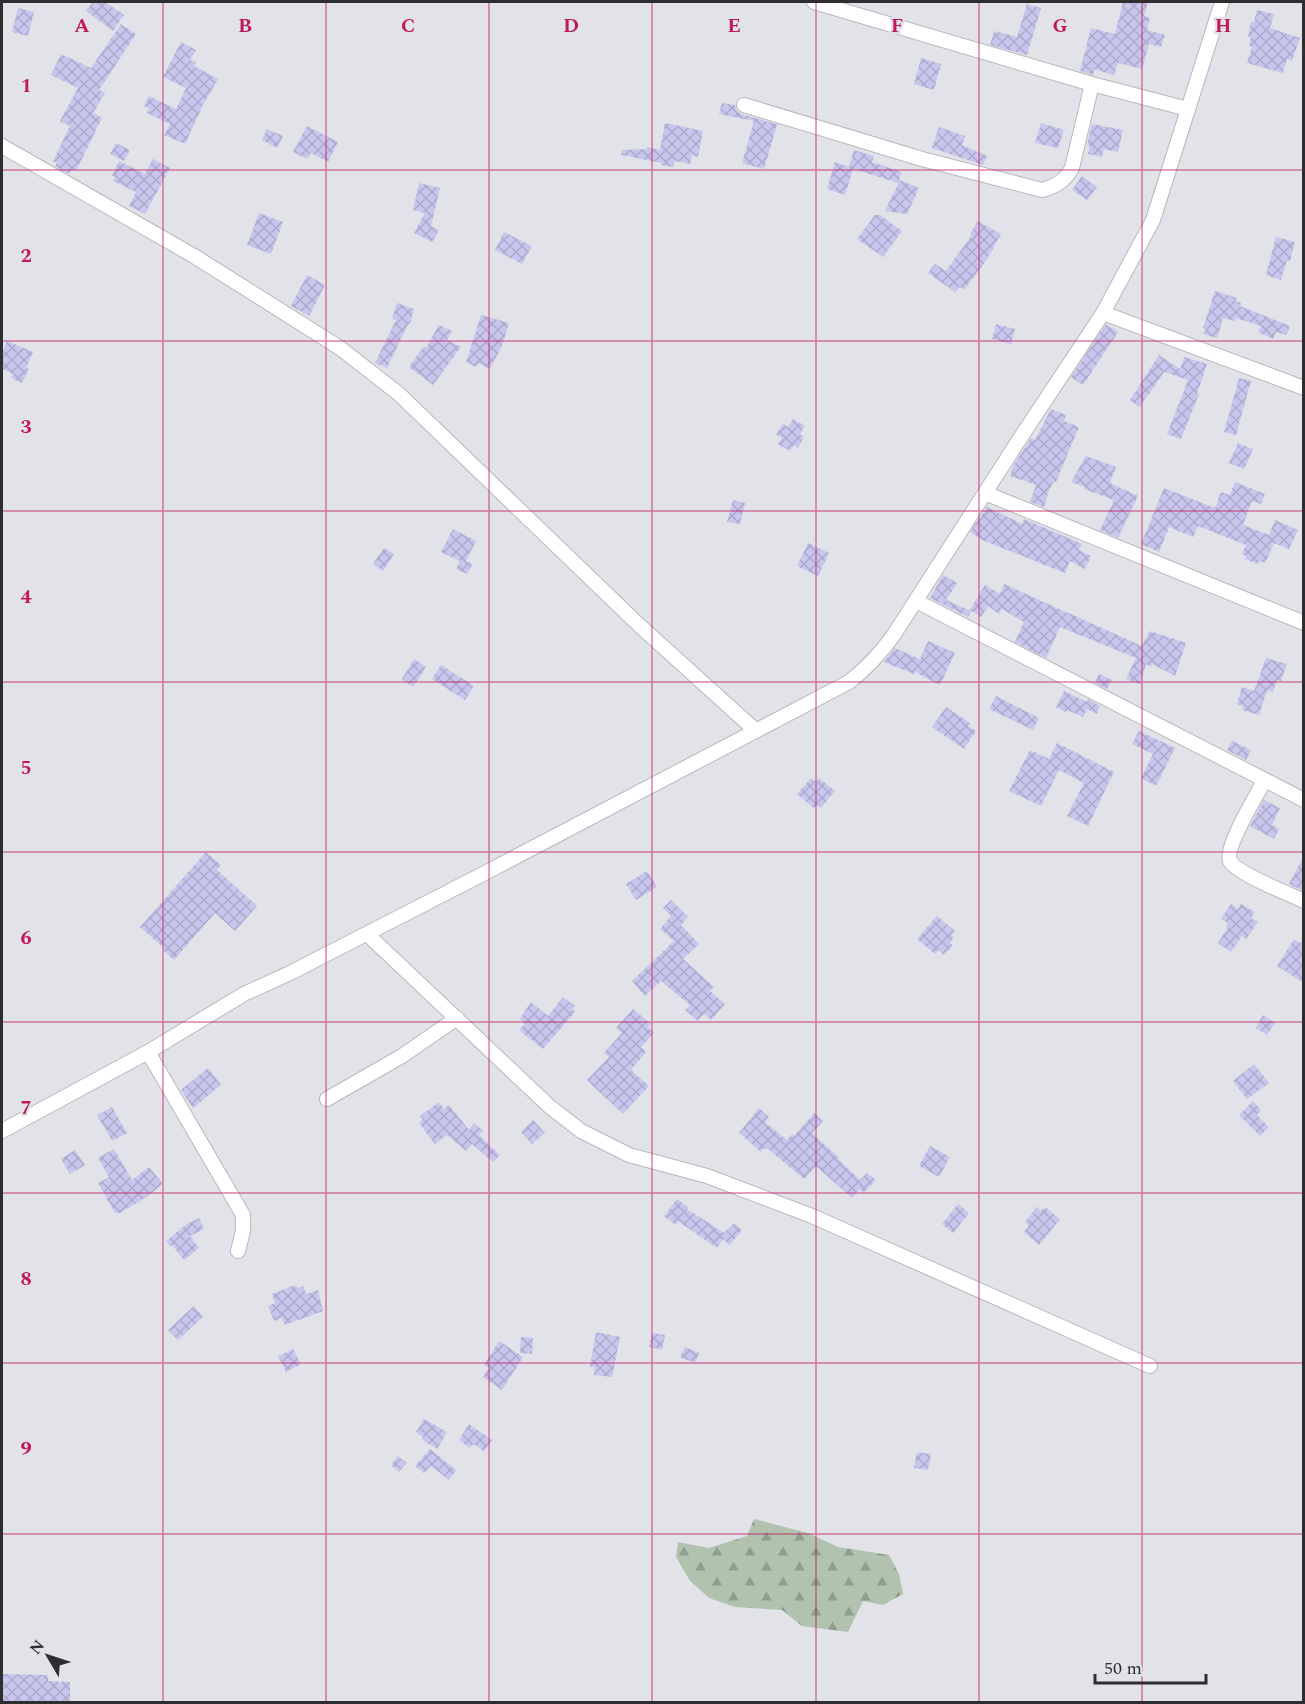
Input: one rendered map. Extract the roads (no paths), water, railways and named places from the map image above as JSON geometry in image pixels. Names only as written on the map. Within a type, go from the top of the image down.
[{"type":"street","points":[[814,2],[1092,84],[1188,109]]},
{"type":"street","points":[[2,1131],[148,1052],[244,994],[367,934],[849,682],[865,670],[879,656],[916,601],[1103,313],[1153,220],[1222,2]]},
{"type":"street","points":[[744,105],[922,159],[1042,190],[1055,186],[1067,177],[1072,168],[1092,84]]},
{"type":"street","points":[[2,147],[194,256],[340,348],[399,394],[640,626],[755,730]]},
{"type":"street","points":[[1103,313],[1304,388]]},
{"type":"street","points":[[985,493],[1304,623]]},
{"type":"street","points":[[916,601],[1304,800]]},
{"type":"street","points":[[1264,781],[1230,846],[1230,860],[1256,879],[1304,901]]},
{"type":"street","points":[[367,934],[549,1106],[580,1131],[629,1155],[707,1176],[812,1216],[1150,1366]]},
{"type":"street","points":[[327,1099],[402,1056],[457,1018]]},
{"type":"street","points":[[148,1052],[243,1215],[243,1231],[238,1251]]}]
